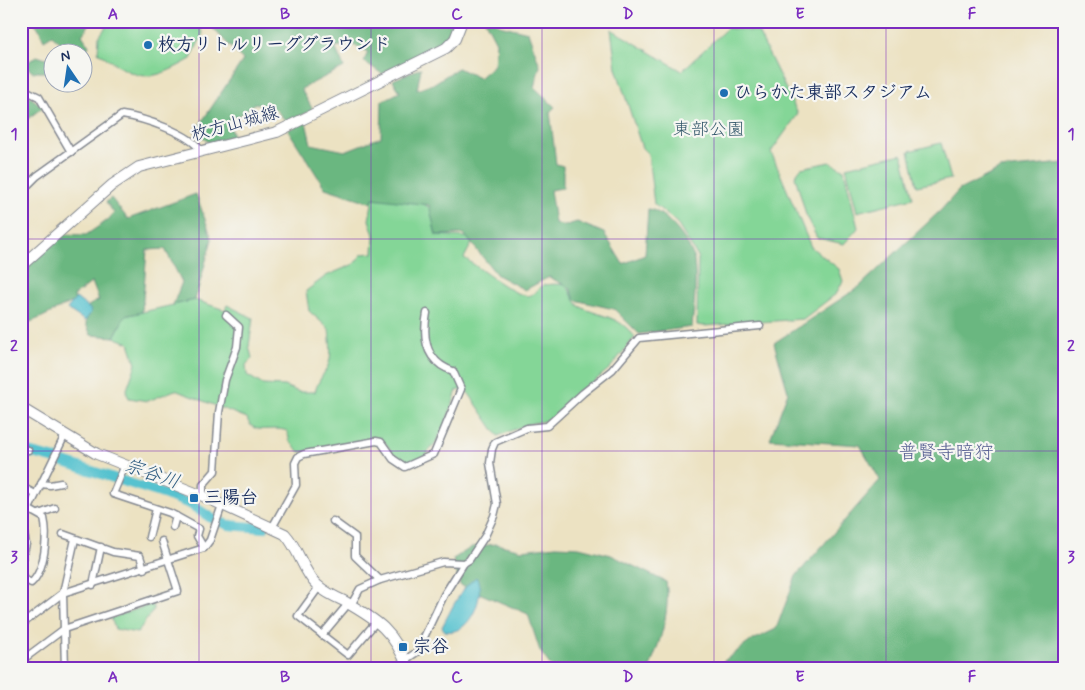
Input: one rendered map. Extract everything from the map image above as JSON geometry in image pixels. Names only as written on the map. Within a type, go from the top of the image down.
[{"type":"main road","name":"枚方山城線","points":[[21,266],[112,185],[139,167],[277,132],[446,48],[455,39],[462,21]]},
{"type":"main road","points":[[21,408],[97,454],[203,496],[273,526],[285,534],[294,543],[306,569],[319,587],[350,605],[388,632],[400,648],[407,666]]},
{"type":"street","points":[[21,88],[39,97],[71,152]]},
{"type":"street","points":[[21,192],[38,176],[122,115],[137,117],[191,140],[201,151]]},
{"type":"street","points":[[273,526],[296,485],[295,463],[298,457],[304,454],[376,441],[381,442],[393,459],[405,467],[434,454],[461,389],[453,371],[442,367],[427,348],[425,337],[427,313]]},
{"type":"street","points":[[203,496],[203,485],[215,471],[219,412],[224,380],[237,347],[239,328],[226,315]]},
{"type":"street","points":[[407,666],[417,652],[444,594],[464,563],[469,560],[485,536],[494,516],[497,504],[490,463],[495,442],[527,428],[547,426],[583,393],[612,370],[639,338],[760,326]]},
{"type":"street","points":[[21,565],[26,544],[22,531],[28,509],[65,435]]},
{"type":"street","points":[[125,465],[114,494],[176,516],[199,529],[197,536],[204,548]]},
{"type":"street","points":[[21,480],[22,487],[35,494]]},
{"type":"street","points":[[40,484],[61,483]]},
{"type":"street","points":[[22,622],[63,593],[144,569],[204,548],[222,505]]},
{"type":"street","points":[[39,514],[55,508]]},
{"type":"street","points":[[21,577],[31,583],[38,577],[44,556],[46,528],[44,518],[28,509]]},
{"type":"street","points":[[148,537],[149,522],[156,509]]},
{"type":"street","points":[[174,526],[176,516]]},
{"type":"street","points":[[333,521],[354,537],[355,556],[380,580]]},
{"type":"street","points":[[63,534],[100,547],[140,556],[144,569]]},
{"type":"street","points":[[57,669],[65,666],[63,593],[75,539]]},
{"type":"street","points":[[21,661],[64,628],[178,591],[162,541]]},
{"type":"street","points":[[93,585],[100,547]]},
{"type":"street","points":[[322,635],[350,605],[360,589],[380,580],[443,562],[464,563]]},
{"type":"street","points":[[319,587],[298,616],[348,656],[376,622]]},
{"type":"green space","points":[[32,21],[92,21],[82,35],[86,42],[60,42],[52,35],[44,40],[38,27]]},
{"type":"green space","name":"枚方リトルリーググラウンド","points":[[110,21],[196,21],[203,33],[191,59],[164,73],[143,76],[124,69],[98,52],[99,37]]},
{"type":"green space","points":[[206,21],[372,21],[376,29],[415,21],[455,21],[451,30],[434,46],[382,74],[364,61],[368,52],[351,44],[335,47],[344,67],[301,89],[313,110],[287,122],[276,110],[255,103],[240,115],[228,120],[233,136],[210,143],[195,132],[243,60]]},
{"type":"green space","points":[[485,21],[495,21],[499,25],[528,32],[540,66],[534,87],[555,107],[550,112],[556,164],[563,166],[563,188],[550,190],[555,223],[564,226],[577,222],[604,233],[623,264],[645,255],[648,209],[662,215],[677,229],[689,246],[694,261],[695,286],[692,327],[639,334],[614,309],[575,300],[570,288],[549,277],[525,290],[497,275],[464,234],[436,235],[429,205],[373,198],[372,203],[325,188],[288,130],[306,122],[311,144],[345,151],[381,137],[382,101],[400,92],[393,80],[421,68],[417,90],[433,84],[458,68],[479,78],[494,65],[496,42]]},
{"type":"green space","name":"東部公園","points":[[727,28],[758,32],[798,114],[771,152],[811,247],[839,269],[843,281],[836,294],[803,319],[697,325],[698,257],[676,222],[654,204],[648,154],[642,148],[616,68],[611,29],[682,71]]},
{"type":"green space","points":[[37,56],[42,58],[42,72],[32,72],[25,64]]},
{"type":"green space","points":[[21,90],[43,107],[21,124]]},
{"type":"green space","points":[[941,143],[951,179],[917,186],[909,151]]},
{"type":"green space","points":[[902,154],[913,198],[857,212],[846,167]]},
{"type":"green space","points":[[830,162],[844,170],[858,228],[844,244],[817,238],[807,218],[795,176],[801,168]]},
{"type":"green space","points":[[1064,163],[1064,669],[713,669],[751,641],[776,629],[796,576],[880,480],[860,445],[770,439],[788,392],[774,343],[859,287],[941,210],[959,190],[1001,169]]},
{"type":"green space","points":[[196,194],[212,239],[195,300],[173,305],[182,282],[165,249],[147,250],[142,312],[125,316],[114,337],[91,335],[86,324],[88,306],[99,300],[92,282],[74,296],[75,301],[40,318],[21,324],[21,271],[65,234],[86,235],[108,220],[114,213],[106,202],[111,198],[128,219]]},
{"type":"green space","points":[[373,198],[415,201],[429,207],[432,212],[436,235],[466,237],[472,243],[464,258],[508,288],[517,293],[531,295],[543,285],[564,285],[579,306],[615,320],[635,337],[610,368],[549,420],[528,424],[498,436],[470,395],[466,391],[457,390],[446,423],[433,447],[424,456],[407,463],[397,458],[383,440],[300,452],[290,442],[287,431],[281,429],[258,429],[250,424],[247,418],[175,390],[148,401],[129,398],[126,392],[136,364],[129,343],[114,337],[125,316],[195,300],[225,310],[227,305],[253,318],[249,346],[252,358],[246,365],[247,375],[263,385],[284,386],[299,392],[315,392],[329,363],[331,354],[330,339],[329,329],[309,311],[306,291],[326,276],[354,264],[362,254],[373,253],[374,235],[369,220]]},
{"type":"green space","points":[[496,544],[522,550],[556,546],[579,547],[611,555],[666,582],[667,604],[664,626],[649,669],[553,669],[540,651],[528,614],[460,585],[453,559],[472,547]]},
{"type":"green space","points":[[152,604],[154,609],[137,633],[115,629],[111,618]]},
{"type":"water","points":[[76,298],[90,309],[91,313],[85,321],[67,309]]},
{"type":"water","points":[[476,577],[479,584],[478,603],[469,621],[454,631],[445,631],[442,627],[452,607],[465,587]]},
{"type":"waterway","name":"宗谷川","points":[[28,452],[166,495],[190,504],[211,518],[228,525],[264,528]]},
{"type":"place","name":"枚方リトルリーググラウンド","points":[[148,45]]},
{"type":"place","name":"ひらかた東部スタジアム","points":[[724,93]]},
{"type":"place","name":"三陽台","points":[[194,498]]},
{"type":"place","name":"宗谷","points":[[403,647]]},
{"type":"district","name":"普賢寺暗狩","points":[[946,452]]}]
